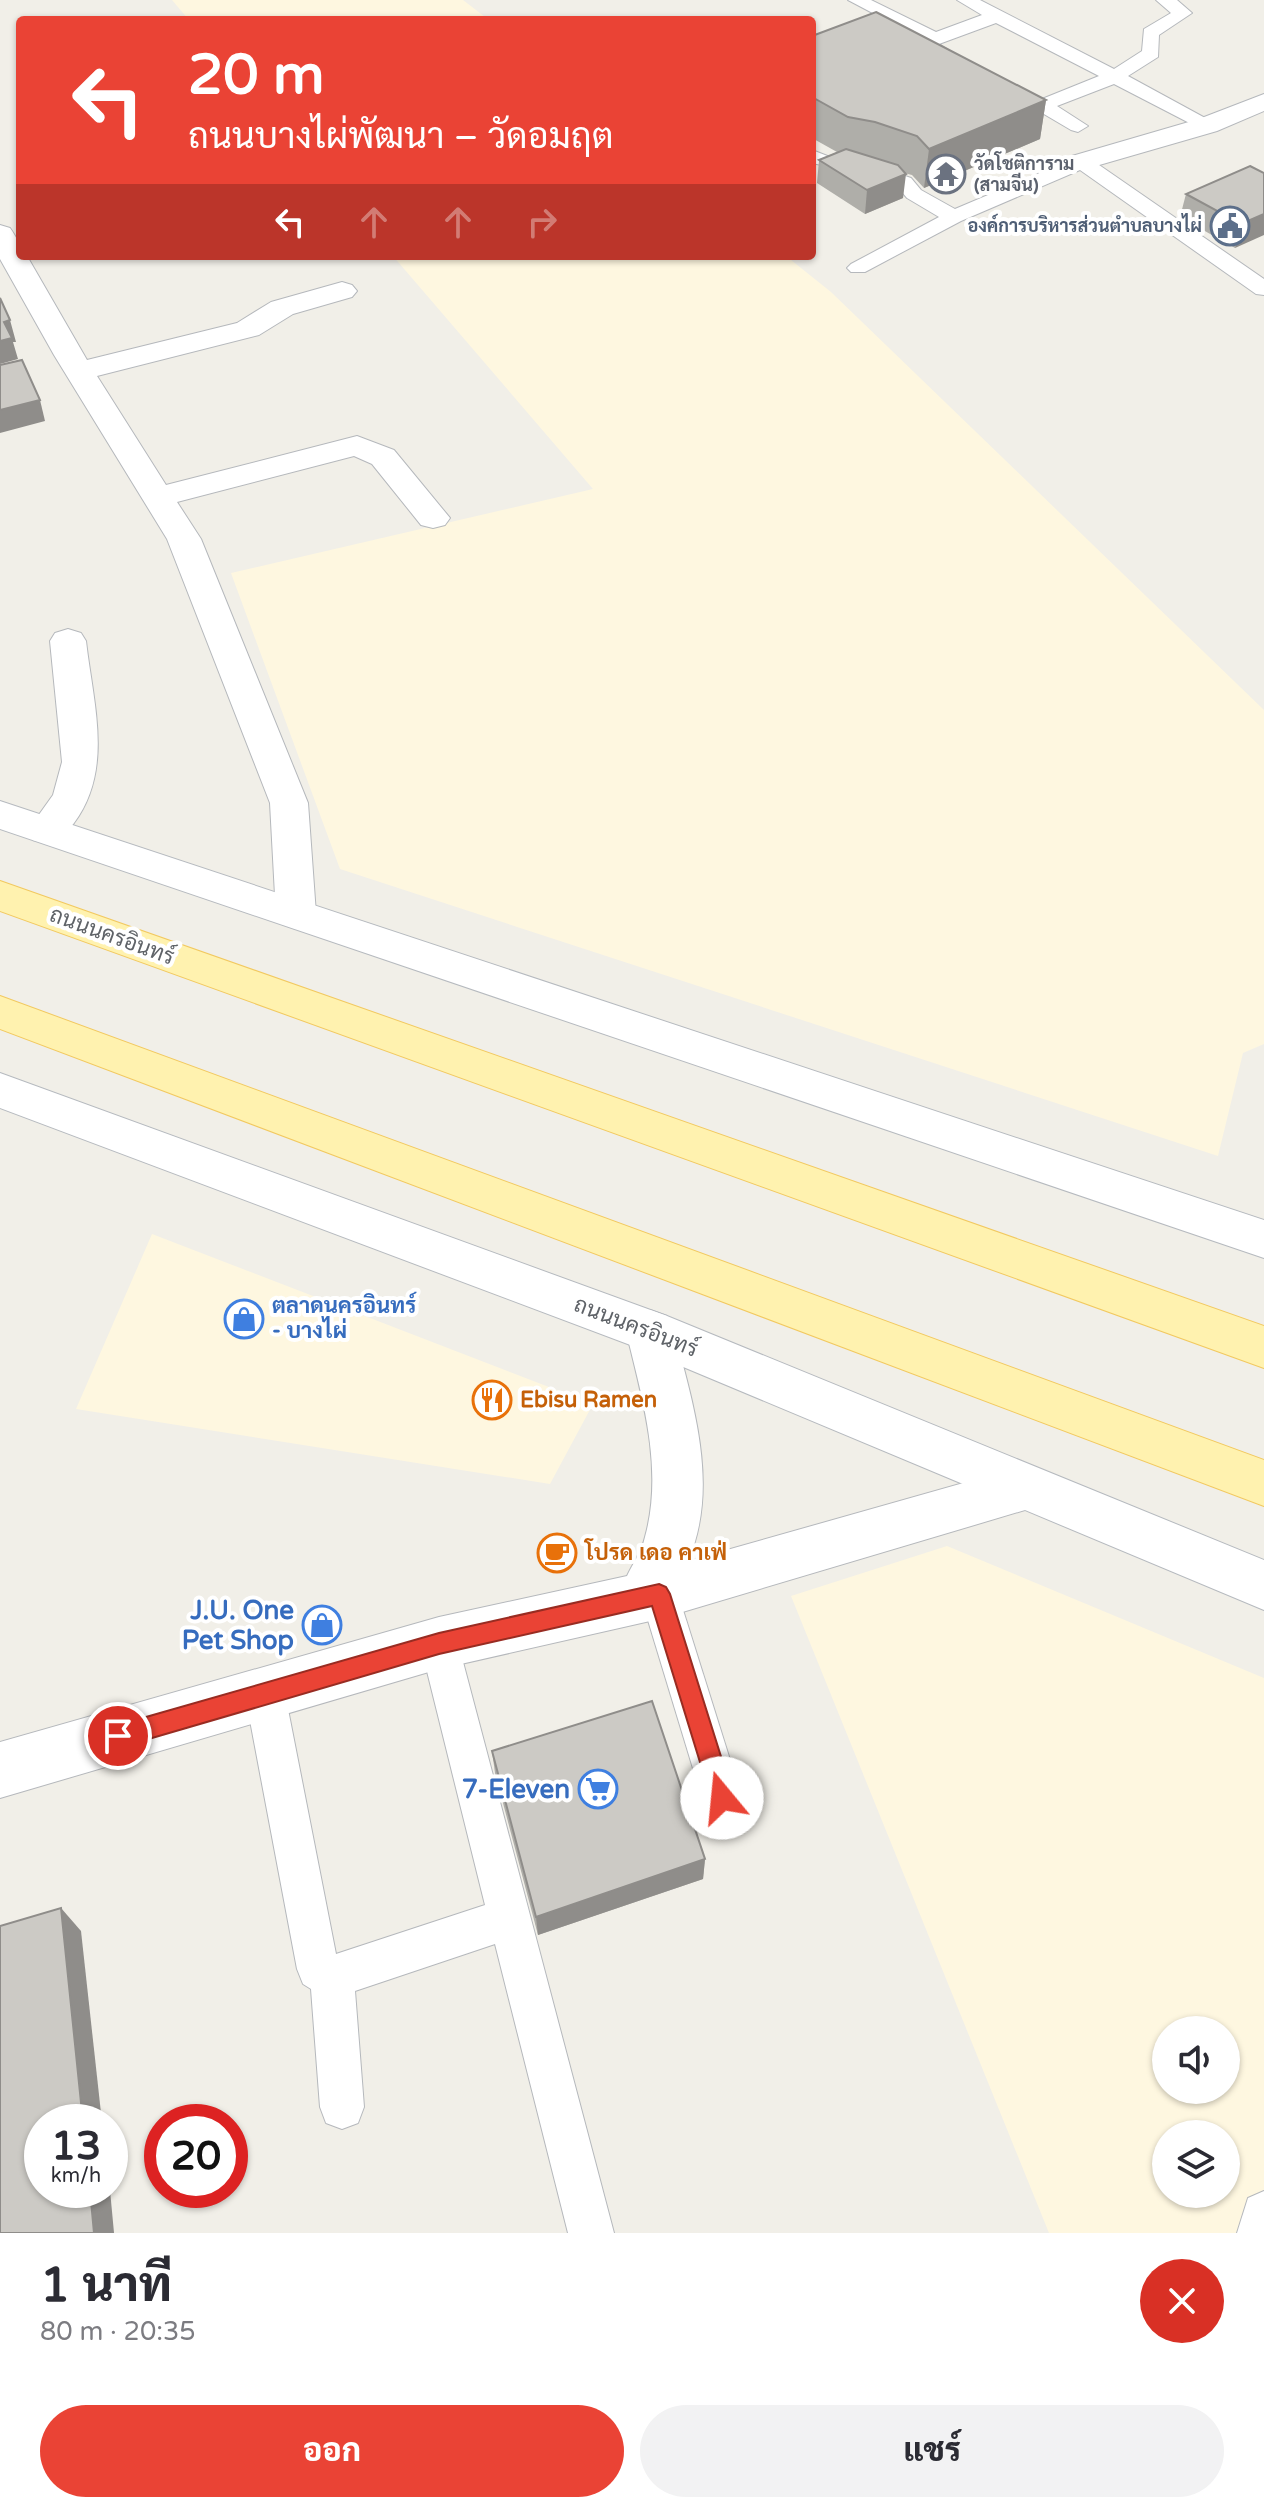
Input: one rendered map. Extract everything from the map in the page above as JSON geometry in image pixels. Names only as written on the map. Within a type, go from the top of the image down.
[{"type":"main road","name":"ถนนนครอินทร์","points":[[0,896],[1264,1347]]},
{"type":"main road","points":[[0,1012],[1264,1483]]},
{"type":"street","points":[[1082,162],[1257,111]]},
{"type":"street","points":[[0,234],[79,371],[184,539],[289,803],[296,914]]},
{"type":"street","points":[[79,371],[248,329],[282,308],[342,291]]},
{"type":"street","points":[[157,497],[357,446],[383,457],[433,518]]},
{"type":"street","points":[[47,830],[71,799],[81,762],[68,641]]},
{"type":"street","points":[[0,815],[1264,1239]]},
{"type":"street","name":"ถนนนครอินทร์","points":[[0,1090],[650,1331],[1264,1585]]},
{"type":"street","points":[[650,1331],[673,1425],[679,1484],[671,1537],[652,1596]]},
{"type":"street","points":[[0,1770],[439,1643],[652,1596],[1027,1488]]},
{"type":"lane","points":[[857,0],[936,39]]},
{"type":"lane","points":[[966,0],[1208,125]]},
{"type":"lane","points":[[1041,106],[1114,77],[1151,53],[1150,33],[1183,13],[1165,0]]},
{"type":"lane","points":[[997,16],[924,43],[1078,126]]},
{"type":"lane","points":[[816,158],[863,168],[904,182],[914,194],[954,217]]},
{"type":"lane","points":[[858,268],[954,217],[1082,162],[1264,289]]},
{"type":"lane","points":[[652,1596],[722,1798]]},
{"type":"lane","points":[[439,1643],[591,2233]]},
{"type":"lane","points":[[265,1694],[318,1969],[332,1977],[510,1918]]},
{"type":"lane","points":[[332,1977],[342,2107]]},
{"type":"lane","points":[[1260,2233],[1264,2214]]},
{"type":"shaded area","points":[[172,0],[463,0],[484,16],[186,16]]},
{"type":"shaded area","points":[[396,260],[791,260],[831,292],[1264,710],[1264,1044],[1243,1053],[1218,1156],[340,869],[231,573],[593,489]]},
{"type":"shaded area","name":"ตลาดนครอินทร์ - บางไผ่","points":[[152,1234],[593,1404],[550,1484],[76,1409]]},
{"type":"shaded area","points":[[947,1546],[1264,1678],[1264,2233],[1049,2233],[791,1596]]},
{"type":"building","points":[[876,12],[1046,100],[929,149],[917,136],[848,117],[816,99],[816,34]]},
{"type":"building","points":[[846,149],[898,165],[906,174],[867,190],[819,160]]},
{"type":"building","points":[[1250,166],[1264,173],[1264,214],[1241,224],[1186,194]]},
{"type":"building","points":[[0,298],[10,320],[4,322],[12,338],[0,341]]},
{"type":"building","points":[[22,360],[40,400],[0,410],[0,365]]},
{"type":"building","points":[[652,1701],[705,1859],[536,1917],[492,1751]]},
{"type":"building","points":[[61,1908],[81,2104],[24,2104],[24,2208],[92,2208],[94,2233],[0,2233],[0,1926]]},
{"type":"place","name":"วัดโชติการาม (สามจีน)","points":[[946,174]]},
{"type":"place","name":"องค์การบริหารส่วนตำบลบางไผ่","points":[[1230,226]]},
{"type":"place","name":"ตลาดนครอินทร์ - บางไผ่","points":[[244,1319]]},
{"type":"place","name":"Ebisu Ramen","points":[[492,1400]]},
{"type":"place","name":"โปรด เดอ คาเฟ่","points":[[557,1553]]},
{"type":"place","name":"J.U. One Pet Shop","points":[[322,1625]]},
{"type":"place","name":"7-Eleven","points":[[598,1789]]},
{"type":"route","points":[[118,1736],[439,1643],[659,1594],[722,1798]]}]
